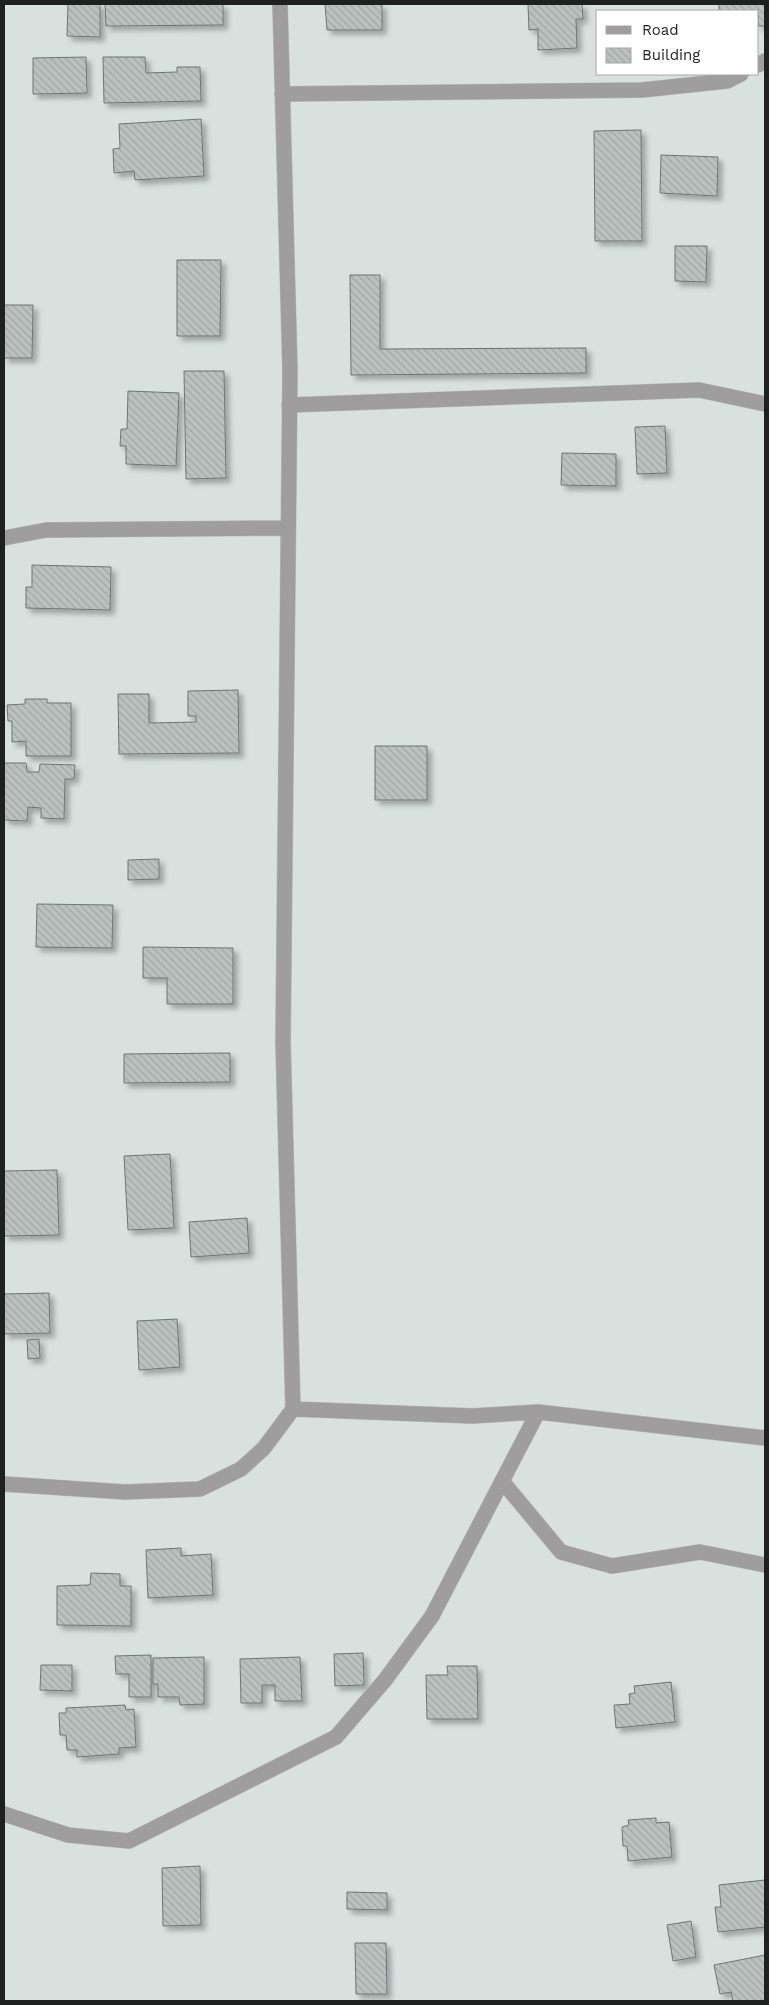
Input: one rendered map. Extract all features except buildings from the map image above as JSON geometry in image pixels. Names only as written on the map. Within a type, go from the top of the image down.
[{"type":"street","points":[[4,1484],[125,1492],[200,1489],[241,1469],[264,1448],[293,1409],[283,1042],[289,405],[280,4]]},
{"type":"street","points":[[282,94],[642,90],[727,81],[739,75]]},
{"type":"street","points":[[289,405],[699,390],[765,404]]},
{"type":"street","points":[[4,538],[46,530],[288,528]]},
{"type":"street","points":[[293,1409],[472,1416],[538,1412],[765,1438]]},
{"type":"street","points":[[4,1814],[68,1835],[129,1842],[336,1737],[385,1680],[432,1616],[538,1412]]},
{"type":"street","points":[[502,1481],[561,1552],[612,1566],[700,1552],[765,1566]]}]
